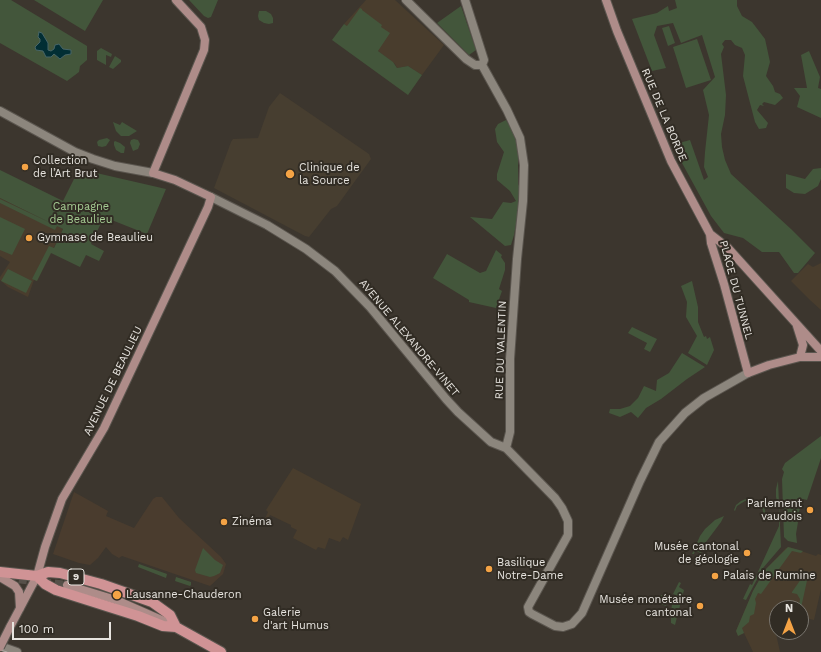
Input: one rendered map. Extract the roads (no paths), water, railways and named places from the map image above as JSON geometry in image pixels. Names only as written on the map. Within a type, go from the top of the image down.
[{"type":"main road","points":[[176,0],[201,27],[205,40],[204,50],[153,173],[175,180],[211,196]]},
{"type":"main road","name":"RUE DE LA BORDE","points":[[606,0],[617,31],[671,161],[710,234]]},
{"type":"main road","name":"AVENUE DE BEAULIEU","points":[[0,647],[37,576],[45,547],[62,499],[104,428],[208,207],[211,196]]},
{"type":"main road","name":"PLACE DU TUNNEL","points":[[710,234],[728,248],[821,351]]},
{"type":"main road","name":"PLACE DU TUNNEL","points":[[710,234],[748,373]]},
{"type":"main road","name":"PLACE DU TUNNEL","points":[[797,325],[802,345],[800,357]]},
{"type":"main road","points":[[748,373],[769,365],[800,357],[821,357]]},
{"type":"main road","name":"9","points":[[0,572],[37,576],[48,572],[60,573],[102,584],[152,602],[170,615],[176,627]]},
{"type":"main road","name":"9","points":[[37,576],[44,584],[56,590],[138,616],[163,626],[176,627]]},
{"type":"main road","points":[[0,578],[14,586],[18,592],[20,609]]},
{"type":"main road","name":"9","points":[[67,585],[116,600],[176,627],[221,652]]},
{"type":"street","points":[[406,0],[466,59],[475,65],[482,65],[484,60],[465,0]]},
{"type":"street","name":"RUE DU VALENTIN","points":[[482,65],[507,110],[520,138],[524,165],[523,201],[510,359],[510,432],[506,448]]},
{"type":"street","points":[[0,111],[75,152],[115,166],[153,173]]},
{"type":"street","name":"AVENUE ALEXANDRE-VINET","points":[[211,196],[283,234],[336,271],[370,307],[458,412],[491,442],[506,448]]},
{"type":"street","points":[[506,448],[555,498],[568,521],[569,528],[566,540],[529,604],[529,612],[532,614],[555,626],[567,626],[576,621],[582,613],[655,448],[668,430],[685,413],[704,398],[748,373]]},
{"type":"street","points":[[0,647],[17,652]]},
{"type":"water","points":[[39,32],[42,33],[48,43],[48,50],[51,51],[54,49],[55,45],[59,44],[63,49],[71,50],[71,54],[65,55],[60,59],[54,54],[51,57],[46,57],[43,51],[36,50],[35,47],[40,42],[38,37]]},
{"type":"tunnel","points":[[7,578],[67,585]]},
{"type":"tram line","points":[[0,650],[7,652]]},
{"type":"place","name":"Collection de l’Art Brut","points":[[25,167]]},
{"type":"place","name":"Clinique de la Source","points":[[290,174]]},
{"type":"place","name":"Gymnase de Beaulieu","points":[[29,238]]},
{"type":"place","name":"Parlement vaudois","points":[[810,510]]},
{"type":"place","name":"Zinéma","points":[[224,522]]},
{"type":"place","name":"Musée cantonal de géologie","points":[[747,553]]},
{"type":"place","name":"Basilique Notre-Dame","points":[[489,569]]},
{"type":"place","name":"Palais de Rumine","points":[[715,576]]},
{"type":"place","name":"Lausanne-Chauderon","points":[[117,595]]},
{"type":"place","name":"Musée monétaire cantonal","points":[[700,606]]},
{"type":"place","name":"Galerie d'art Humus","points":[[255,619]]},
{"type":"park label","name":"Campagne de Beaulieu","points":[[81,213]]}]
